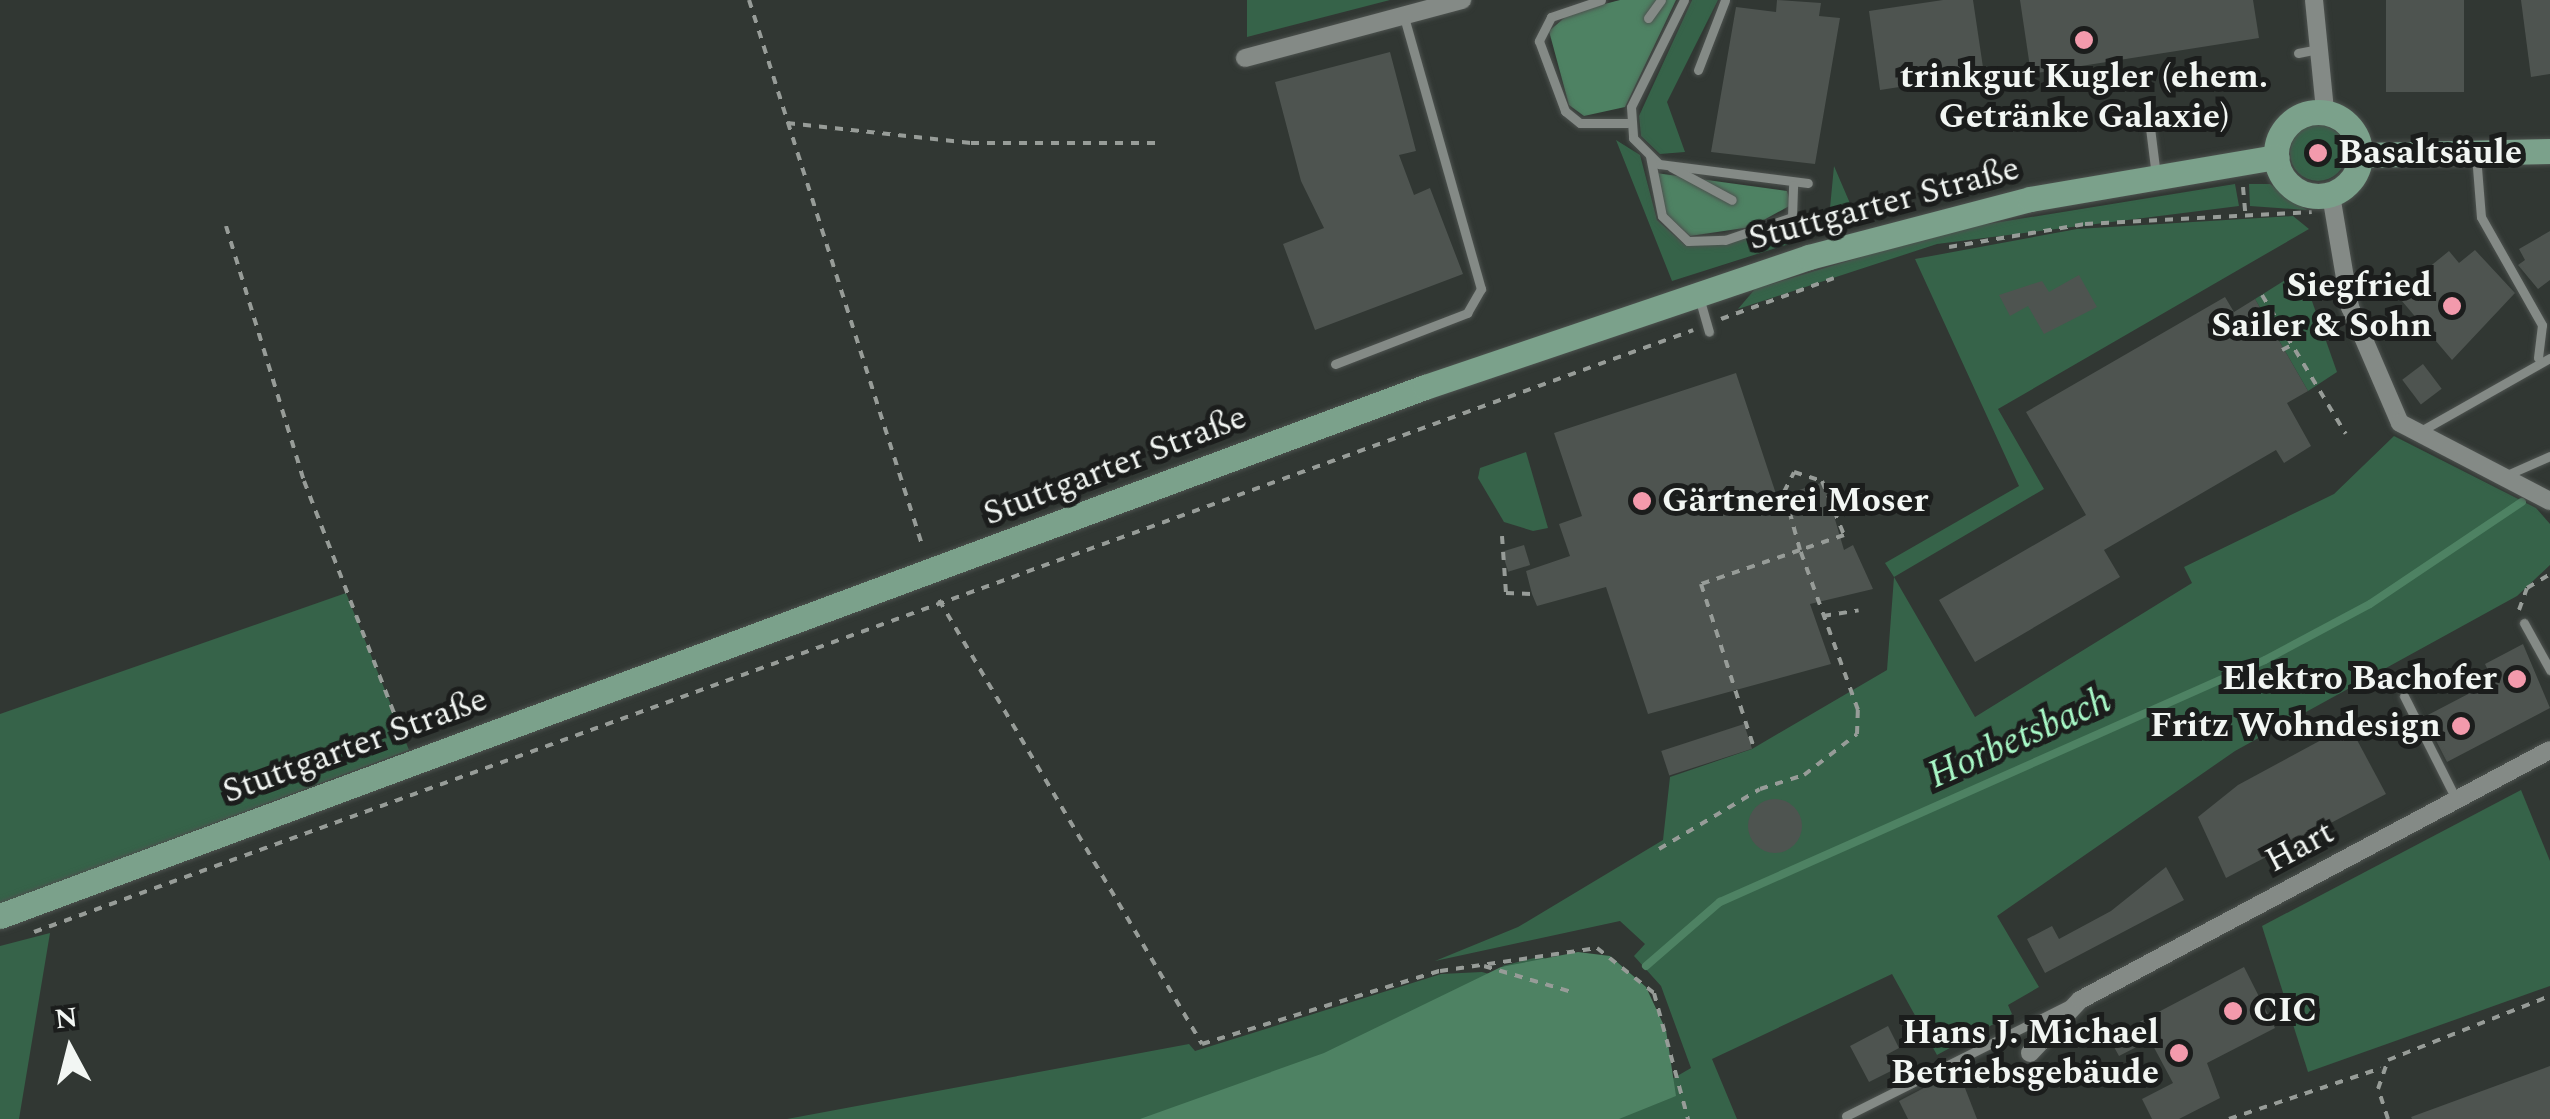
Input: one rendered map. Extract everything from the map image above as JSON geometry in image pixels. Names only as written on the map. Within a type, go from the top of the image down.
[{"type":"street","points":[[1245,58],[1462,0]]},
{"type":"street","points":[[2314,0],[2325,112]]},
{"type":"street","points":[[2333,204],[2298,192],[2276,157],[2288,124],[2325,112],[2350,126],[2361,154],[2350,182],[2333,204],[2365,353],[2412,436],[2509,474],[2550,501]]},
{"type":"street","points":[[2361,154],[2550,151]]},
{"type":"street","name":"Stuttgarter Straße","points":[[0,916],[1698,294],[1861,240],[2276,157]]},
{"type":"street","name":"Hart","points":[[2030,1053],[2080,1000],[2550,750]]},
{"type":"lane","points":[[1600,0],[1551,16],[1539,42],[1565,111],[1580,123],[1627,123]]},
{"type":"lane","points":[[1648,18],[1661,0]]},
{"type":"lane","points":[[1627,123],[1684,0]]},
{"type":"lane","points":[[1698,70],[1725,0]]},
{"type":"lane","points":[[1335,364],[1467,314],[1481,289],[1404,16]]},
{"type":"lane","points":[[2298,53],[2321,49]]},
{"type":"lane","points":[[2148,112],[2156,178]]},
{"type":"lane","points":[[1627,123],[1650,156],[1662,216],[1688,241],[1725,240],[1792,216],[1793,185]]},
{"type":"lane","points":[[2476,155],[2481,217],[2542,324],[2538,358]]},
{"type":"lane","points":[[1650,156],[1732,200]]},
{"type":"lane","points":[[1669,166],[1793,185],[1808,183]]},
{"type":"lane","points":[[1698,294],[1708,328]]},
{"type":"lane","points":[[2412,436],[2538,358],[2550,358]]},
{"type":"lane","points":[[2509,474],[2550,456]]},
{"type":"lane","points":[[2524,623],[2550,670]]},
{"type":"lane","points":[[2404,696],[2457,801]]},
{"type":"lane","name":"Hart","points":[[1846,1116],[2080,1000]]},
{"type":"path","points":[[749,0],[930,573]]},
{"type":"path","points":[[787,123],[972,143],[1156,142]]},
{"type":"path","points":[[1931,251],[2084,224],[2333,204]]},
{"type":"path","points":[[226,226],[304,481],[414,762]]},
{"type":"path","points":[[28,933],[1708,328],[1842,275]]},
{"type":"path","points":[[2262,295],[2346,434]]},
{"type":"path","points":[[2282,350],[2292,345]]},
{"type":"path","points":[[1659,849],[1760,788],[1804,775],[1857,734],[1858,710],[1800,550],[1784,492],[1794,472],[1822,481],[1844,535],[1800,550],[1702,584],[1753,745]]},
{"type":"path","points":[[1502,536],[1506,592],[1532,594]]},
{"type":"path","points":[[2524,623],[2520,600],[2550,574]]},
{"type":"path","points":[[940,603],[1202,1044],[1484,966],[1597,948],[1625,962],[1664,1014],[1688,1119]]},
{"type":"path","points":[[1823,616],[1858,610]]},
{"type":"path","points":[[1484,966],[1572,992]]},
{"type":"path","points":[[2229,1119],[2381,1068],[2550,996]]},
{"type":"path","points":[[2381,1068],[2388,1119]]},
{"type":"shaded area","points":[[1247,0],[1390,0],[1247,37]]},
{"type":"shaded area","points":[[1620,0],[1676,0],[1625,107],[1584,116],[1569,105],[1549,31],[1570,13]]},
{"type":"shaded area","points":[[1692,0],[1718,0],[1667,102],[1685,152],[1660,154],[1641,136],[1639,116]]},
{"type":"shaded area","points":[[2318,125],[2338,133],[2346,153],[2338,173],[2318,181],[2298,173],[2290,153],[2298,133]]},
{"type":"shaded area","points":[[1616,140],[1640,155],[1657,220],[1685,245],[1726,244],[1830,208],[1834,166],[1858,222],[1672,281]]},
{"type":"shaded area","points":[[1656,173],[1787,191],[1791,205],[1751,227],[1690,236],[1667,215]]},
{"type":"shaded area","points":[[2235,184],[2239,206],[1937,244],[1738,309],[1755,289],[1951,230]]},
{"type":"shaded area","points":[[2249,184],[2270,184],[2307,210],[2250,206]]},
{"type":"shaded area","points":[[2293,216],[2309,229],[1998,409],[2044,489],[1894,577],[1885,563],[2019,486],[1915,259],[2077,229]]},
{"type":"shaded area","points":[[2301,270],[2337,372],[2308,391],[2255,299]]},
{"type":"shaded area","points":[[2394,436],[2536,508],[2550,524],[2550,565],[2517,596],[2235,751],[1997,916],[2039,987],[2008,1005],[2012,1014],[1937,1055],[1892,974],[1712,1059],[1737,1119],[787,1119],[1189,1044],[1195,1051],[1441,974],[1482,972],[1580,999],[1502,966],[1542,956],[1672,1079],[1691,1068],[1661,986],[1634,956],[1645,944],[1620,921],[1435,961],[1518,927],[1663,840],[1670,777],[1752,749],[1887,670],[1894,577],[1975,717],[2192,583],[2184,567],[2334,494]]},
{"type":"shaded area","points":[[1526,452],[1548,528],[1533,531],[1504,522],[1478,478],[1480,468]]},
{"type":"shaded area","points":[[346,593],[409,750],[0,904],[0,714]]},
{"type":"shaded area","points":[[2521,790],[2550,861],[2550,986],[2308,1072],[2262,926]]},
{"type":"shaded area","points":[[50,933],[19,1119],[0,1119],[0,946]]},
{"type":"shaded area","points":[[1578,952],[1610,956],[1646,987],[1666,1030],[1676,1096],[1619,1119],[1140,1119],[1324,1053],[1501,967]]},
{"type":"building","points":[[1777,0],[1821,3],[1819,16],[1840,18],[1815,164],[1711,152],[1736,7],[1776,12]]},
{"type":"building","points":[[1943,0],[1973,0],[1984,74],[1880,90],[1869,11]]},
{"type":"building","name":"trinkgut Kugler (ehem. Getränke Galaxie)","points":[[2020,0],[2253,0],[2259,38],[2031,74]]},
{"type":"building","points":[[2386,0],[2464,0],[2464,92],[2386,92]]},
{"type":"building","points":[[2521,0],[2550,0],[2550,74],[2531,77]]},
{"type":"building","points":[[1390,52],[1416,151],[1399,155],[1414,195],[1430,188],[1463,274],[1315,330],[1283,244],[1324,228],[1301,181],[1275,82]]},
{"type":"building","points":[[2550,231],[2550,280],[2538,289],[2518,265],[2525,260],[2519,249]]},
{"type":"building","name":"Siegfried Sailer & Sohn","points":[[2475,250],[2515,293],[2452,360],[2396,294],[2449,251],[2459,263]]},
{"type":"building","points":[[2079,275],[2097,307],[2044,334],[2028,306],[2010,316],[1999,295],[2042,281],[2049,292]]},
{"type":"building","points":[[2225,297],[2234,312],[2255,299],[2308,391],[2287,403],[2311,446],[2284,463],[2276,450],[2104,550],[2120,577],[1975,662],[1939,600],[2086,515],[2026,412]]},
{"type":"building","points":[[2423,364],[2442,389],[2421,404],[2402,380]]},
{"type":"building","points":[[1736,373],[1777,497],[1824,482],[1844,550],[1853,545],[1873,589],[1810,604],[1831,664],[1648,714],[1606,587],[1537,606],[1532,594],[1526,571],[1570,556],[1559,524],[1582,516],[1554,433]]},
{"type":"building","points":[[1524,545],[1530,565],[1508,572],[1502,552]]},
{"type":"building","points":[[2523,644],[2550,708],[2447,762],[2424,717],[2493,681],[2485,664]]},
{"type":"building","points":[[1744,724],[1752,749],[1669,776],[1661,751]]},
{"type":"building","points":[[2349,725],[2386,794],[2226,878],[2198,817],[2238,785]]},
{"type":"building","points":[[1775,799],[1794,807],[1802,826],[1794,845],[1775,853],[1756,845],[1748,826],[1756,807]]},
{"type":"building","points":[[2166,867],[2184,900],[2045,973],[2027,939],[2052,926],[2059,939],[2111,911]]},
{"type":"building","points":[[2244,967],[2275,1028],[2207,1063],[2220,1098],[2179,1119],[2152,1119],[2142,1099],[2173,1083],[2150,1040],[2119,1056],[2109,1038]]},
{"type":"building","points":[[1888,1026],[1899,1048],[1886,1055],[1893,1070],[1869,1082],[1850,1046]]},
{"type":"building","points":[[2550,1066],[2550,1119],[2411,1117]]},
{"type":"building","points":[[1958,1070],[1977,1119],[1908,1119],[1899,1101]]},
{"type":"waterway","name":"Horbetsbach","points":[[1646,966],[1720,902],[2265,660],[2370,604],[2522,502]]},
{"type":"place","name":"trinkgut Kugler (ehem. Getränke Galaxie)","points":[[2084,40]]},
{"type":"place","name":"Basaltsäule","points":[[2318,153]]},
{"type":"place","name":"Siegfried Sailer & Sohn","points":[[2452,306]]},
{"type":"place","name":"Gärtnerei Moser","points":[[1642,501]]},
{"type":"place","name":"Elektro Bachofer","points":[[2517,679]]},
{"type":"place","name":"Fritz Wohndesign","points":[[2461,726]]},
{"type":"place","name":"CIC","points":[[2233,1011]]},
{"type":"place","name":"Hans J. Michael Betriebsgebäude","points":[[2179,1053]]}]
